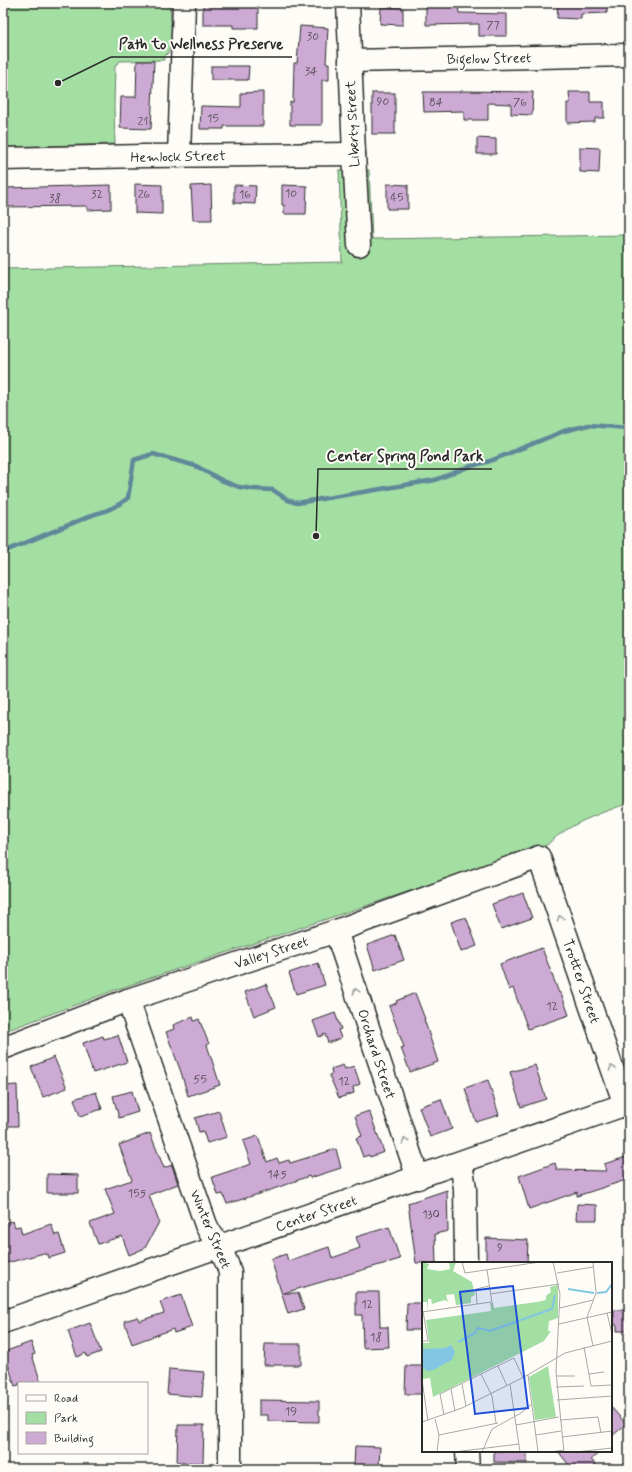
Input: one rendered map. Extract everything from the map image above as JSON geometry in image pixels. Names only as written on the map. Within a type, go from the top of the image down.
[{"type":"street","points":[[179,156],[184,3]]},
{"type":"street","name":"Liberty Street","points":[[348,3],[359,245]]},
{"type":"street","name":"Bigelow Street","points":[[350,60],[629,55]]},
{"type":"street","name":"Hemlock Street","points":[[3,159],[354,154]]},
{"type":"street","name":"Valley Street","points":[[3,1048],[128,1000],[336,931],[539,857]]},
{"type":"street","name":"Trotter Street","points":[[539,857],[627,1104]]},
{"type":"street","name":"Orchard Street","points":[[336,931],[418,1178]]},
{"type":"street","name":"Winter Street","points":[[128,1000],[206,1225],[224,1256],[230,1272],[230,1469]]},
{"type":"street","name":"Center Street","points":[[3,1322],[627,1104]]},
{"type":"street","points":[[461,1163],[465,1188],[466,1262]]},
{"type":"street","points":[[467,1452],[468,1469]]},
{"type":"green space","points":[[3,3],[170,3],[171,40],[168,53],[164,57],[164,60],[120,61],[115,66],[115,144],[3,147]]},
{"type":"green space","points":[[339,170],[369,170],[372,239],[629,235],[629,803],[575,825],[556,837],[547,845],[115,990],[3,1032],[3,269],[342,262]]},
{"type":"building","points":[[203,3],[258,3],[258,28],[233,28],[233,25],[203,25]]},
{"type":"building","points":[[558,3],[607,3],[607,13],[581,14],[581,19],[557,18]]},
{"type":"building","points":[[426,5],[458,5],[459,13],[507,14],[507,36],[479,36],[479,24],[426,25]]},
{"type":"building","points":[[381,7],[403,8],[403,25],[380,24]]},
{"type":"building","points":[[300,26],[328,28],[326,63],[329,63],[329,80],[322,80],[322,125],[290,125],[290,102],[293,102],[294,63],[297,63]]},
{"type":"building","points":[[137,61],[154,61],[151,129],[120,128],[121,97],[136,97]]},
{"type":"building","points":[[211,66],[249,66],[248,80],[211,80]]},
{"type":"building","points":[[263,92],[263,126],[224,126],[224,129],[200,129],[201,106],[241,107],[241,93]]},
{"type":"building","points":[[423,92],[533,92],[532,115],[511,114],[511,104],[488,103],[488,120],[464,120],[464,111],[424,112]]},
{"type":"building","points":[[569,92],[590,92],[590,102],[604,102],[604,118],[595,118],[595,122],[567,123],[567,103],[570,103]]},
{"type":"building","points":[[372,93],[395,93],[395,134],[372,134]]},
{"type":"building","points":[[477,138],[496,139],[496,154],[477,154]]},
{"type":"building","points":[[580,147],[600,148],[599,173],[580,172]]},
{"type":"building","points":[[135,184],[162,185],[162,214],[135,213]]},
{"type":"building","points":[[387,184],[408,185],[408,209],[387,209]]},
{"type":"building","points":[[111,185],[111,209],[87,210],[87,206],[4,207],[4,188]]},
{"type":"building","points":[[211,185],[212,220],[193,220],[191,186]]},
{"type":"building","points":[[234,185],[256,186],[255,204],[234,203]]},
{"type":"building","points":[[282,185],[307,186],[306,214],[284,214],[284,205],[282,205]]},
{"type":"building","points":[[523,893],[532,918],[501,929],[492,904]]},
{"type":"building","points":[[466,917],[477,946],[461,952],[451,922]]},
{"type":"building","points":[[395,935],[404,960],[375,970],[367,945]]},
{"type":"building","points":[[542,948],[569,1015],[528,1029],[513,988],[509,990],[500,964]]},
{"type":"building","points":[[318,963],[325,985],[296,994],[289,973]]},
{"type":"building","points":[[266,984],[276,1007],[254,1016],[245,992]]},
{"type":"building","points":[[415,993],[425,1019],[438,1062],[410,1072],[401,1048],[404,1047],[389,1006],[397,1003],[396,1001]]},
{"type":"building","points":[[335,1013],[341,1029],[338,1030],[341,1038],[328,1043],[325,1034],[319,1037],[313,1021]]},
{"type":"building","points":[[193,1017],[194,1021],[199,1019],[209,1044],[207,1045],[220,1085],[188,1096],[166,1032],[174,1029],[173,1025]]},
{"type":"building","points":[[118,1035],[127,1062],[93,1073],[83,1043],[103,1036],[104,1039]]},
{"type":"building","points":[[54,1057],[67,1088],[43,1097],[31,1067]]},
{"type":"building","points":[[343,1065],[345,1069],[354,1066],[360,1084],[353,1087],[354,1093],[339,1098],[329,1075],[332,1074],[331,1069]]},
{"type":"building","points":[[535,1065],[546,1099],[521,1107],[510,1072]]},
{"type":"building","points":[[488,1080],[499,1115],[476,1122],[465,1088]]},
{"type":"building","points":[[17,1085],[18,1126],[3,1126],[3,1086]]},
{"type":"building","points":[[132,1091],[138,1112],[119,1118],[113,1096]]},
{"type":"building","points":[[96,1092],[102,1109],[80,1116],[74,1099]]},
{"type":"building","points":[[441,1099],[452,1129],[430,1137],[419,1107]]},
{"type":"building","points":[[219,1111],[227,1137],[207,1143],[203,1131],[199,1132],[195,1118]]},
{"type":"building","points":[[369,1111],[384,1152],[370,1157],[369,1155],[363,1157],[356,1138],[362,1136],[355,1116]]},
{"type":"building","points":[[150,1133],[164,1168],[172,1165],[178,1184],[149,1195],[159,1222],[145,1248],[129,1255],[122,1236],[98,1244],[90,1223],[115,1214],[105,1189],[132,1180],[119,1145]]},
{"type":"building","points":[[258,1136],[267,1162],[277,1158],[279,1163],[289,1160],[290,1163],[336,1149],[341,1168],[310,1178],[309,1176],[227,1204],[223,1194],[218,1195],[212,1177],[251,1164],[243,1141]]},
{"type":"building","points":[[629,1156],[629,1175],[625,1176],[626,1180],[577,1196],[577,1192],[529,1209],[519,1176],[555,1163],[557,1170],[606,1171],[604,1164]]},
{"type":"building","points":[[47,1174],[78,1175],[78,1193],[47,1193]]},
{"type":"building","points":[[447,1190],[448,1231],[435,1234],[436,1262],[416,1263],[408,1203]]},
{"type":"building","points":[[577,1204],[597,1205],[597,1220],[576,1220]]},
{"type":"building","points":[[13,1221],[15,1227],[20,1226],[22,1234],[51,1224],[55,1235],[59,1234],[65,1253],[49,1258],[48,1254],[45,1255],[44,1253],[3,1264],[3,1223]]},
{"type":"building","points":[[389,1227],[400,1259],[284,1293],[298,1293],[304,1309],[288,1314],[271,1259],[286,1254],[288,1261],[329,1247],[332,1258],[360,1248],[356,1237]]},
{"type":"building","points":[[486,1238],[528,1240],[527,1262],[486,1262]]},
{"type":"building","points":[[356,1292],[379,1292],[380,1327],[388,1327],[389,1347],[363,1348],[362,1315],[356,1315]]},
{"type":"building","points":[[181,1295],[192,1327],[174,1333],[173,1329],[132,1344],[124,1321],[138,1317],[139,1321],[164,1313],[160,1302]]},
{"type":"building","points":[[407,1303],[422,1303],[422,1330],[406,1330]]},
{"type":"building","points":[[614,1310],[629,1310],[629,1331],[617,1331],[617,1325],[614,1325]]},
{"type":"building","points":[[90,1323],[101,1352],[87,1357],[86,1353],[77,1357],[68,1331]]},
{"type":"building","points":[[31,1342],[35,1354],[32,1355],[41,1382],[18,1382],[18,1385],[15,1386],[4,1352]]},
{"type":"building","points":[[265,1344],[301,1344],[301,1365],[264,1365]]},
{"type":"building","points":[[406,1366],[422,1366],[422,1394],[405,1394]]},
{"type":"building","points":[[169,1369],[204,1372],[202,1397],[167,1394]]},
{"type":"building","points":[[259,1400],[319,1401],[319,1422],[268,1421],[268,1415],[259,1415]]},
{"type":"building","points":[[612,1408],[626,1424],[612,1436]]},
{"type":"building","points":[[178,1425],[204,1425],[203,1463],[177,1462]]},
{"type":"building","points":[[355,1446],[380,1447],[379,1466],[354,1466]]},
{"type":"building","points":[[494,1452],[527,1452],[527,1463],[494,1462]]},
{"type":"building","points":[[559,1452],[601,1452],[591,1459],[599,1469],[572,1469]]},
{"type":"waterway","points":[[3,552],[95,514],[109,510],[128,498],[134,460],[153,454],[196,466],[223,481],[239,487],[273,490],[288,500],[297,503],[435,480],[468,467],[490,461],[564,431],[588,425],[629,428]]},
{"type":"place","name":"Path to Wellness Preserve","points":[[58,83]]},
{"type":"place","name":"Center Spring Pond Park","points":[[316,536]]}]
